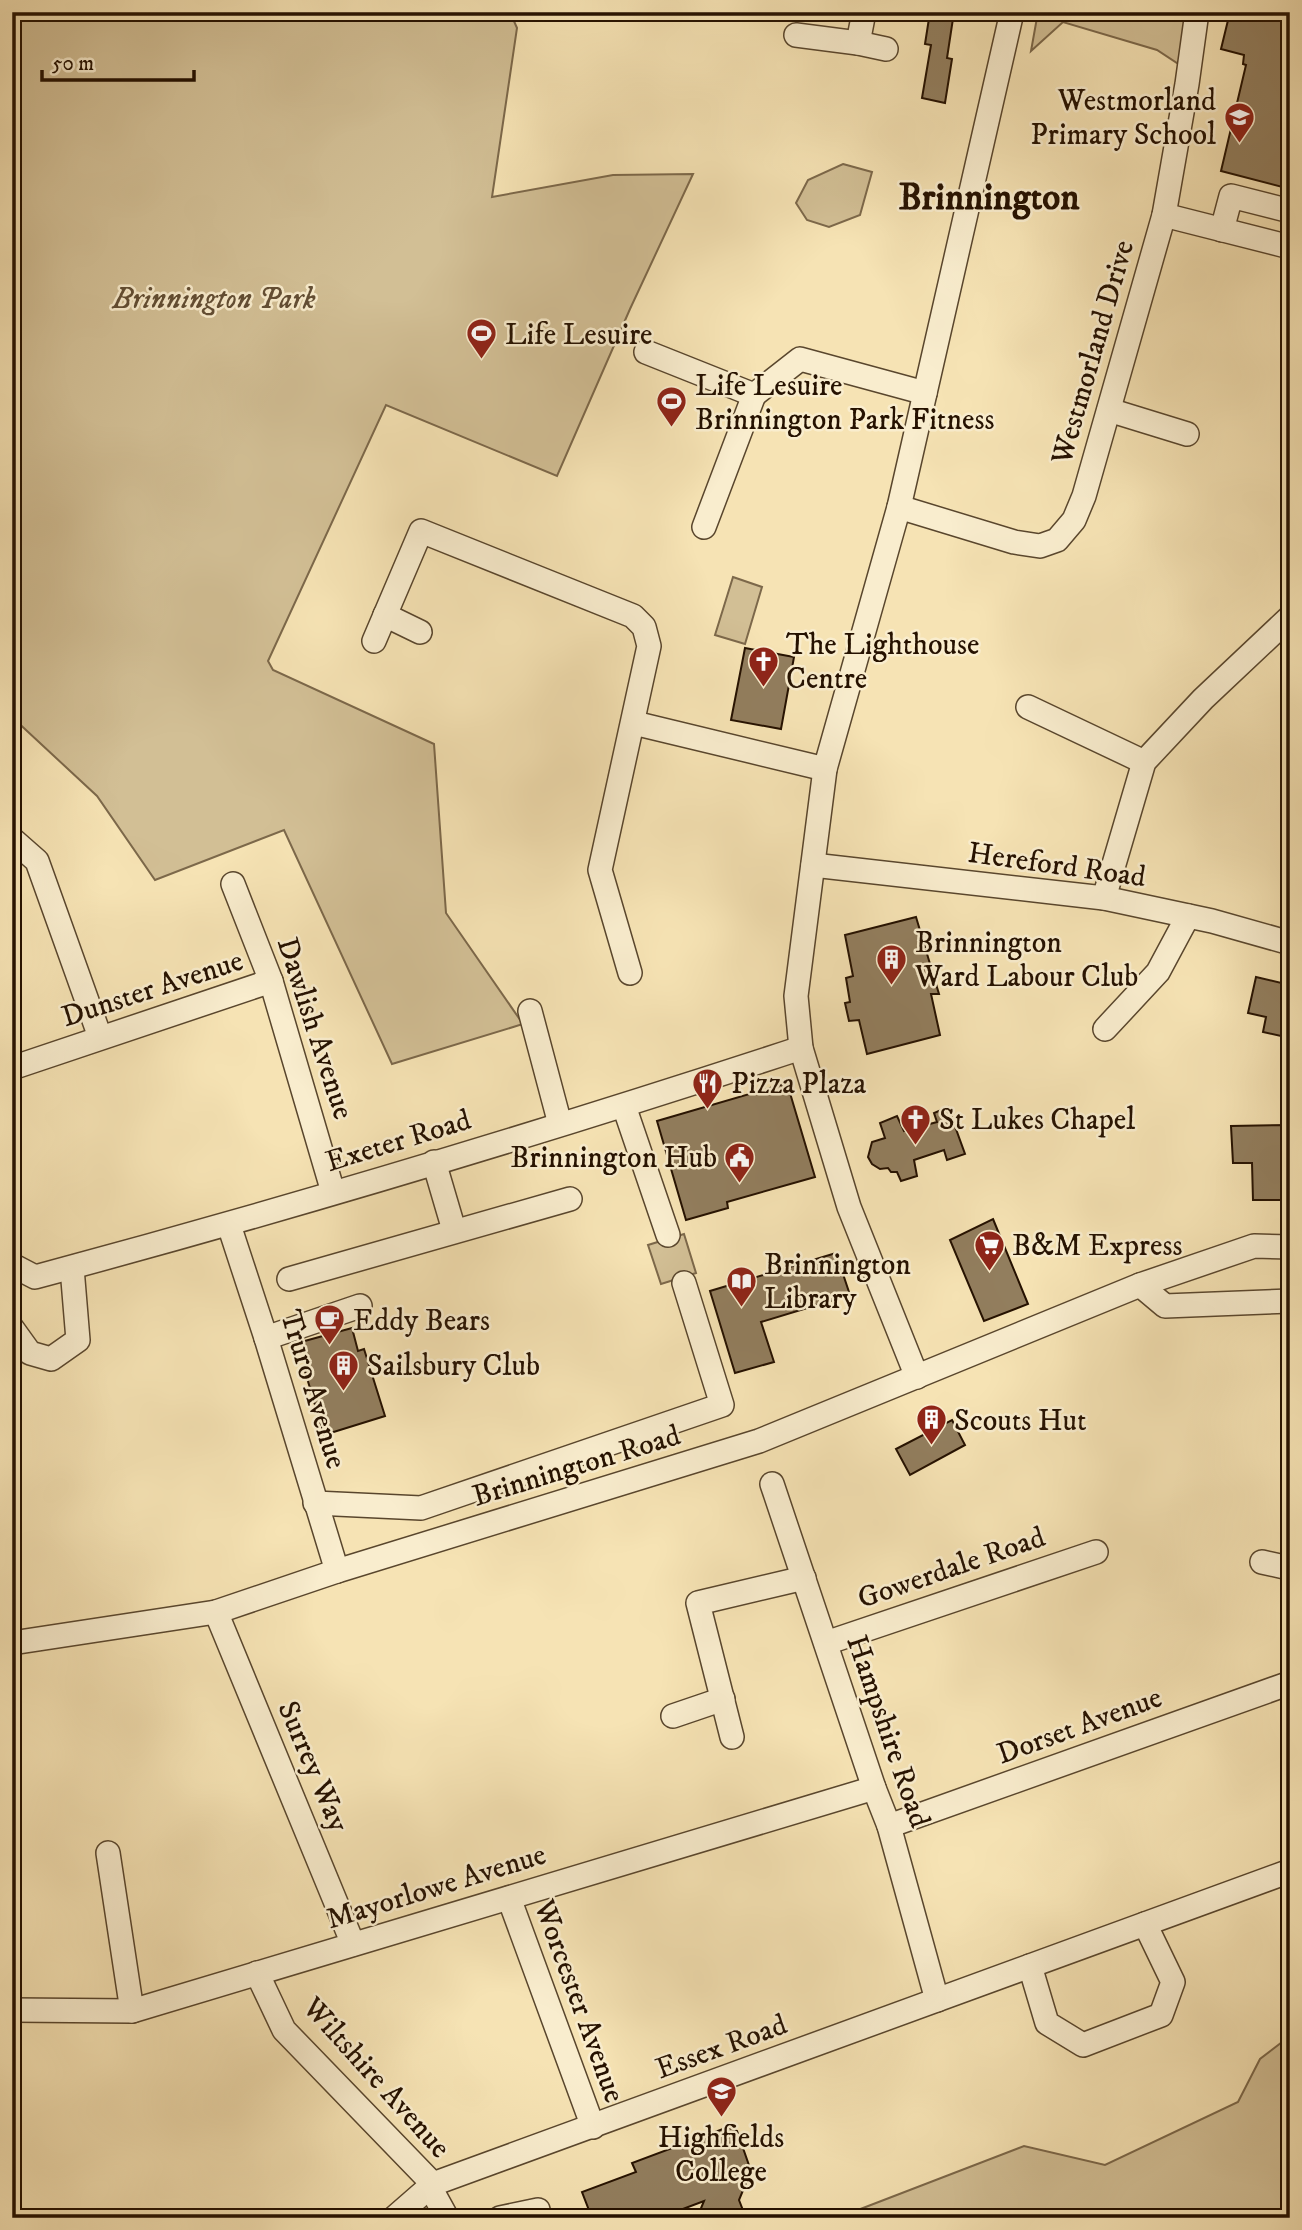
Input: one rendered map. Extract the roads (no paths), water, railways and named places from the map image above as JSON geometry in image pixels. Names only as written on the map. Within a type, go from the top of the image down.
[{"type":"street","points":[[858,43],[864,12]]},
{"type":"street","points":[[916,1377],[849,1207],[801,1048],[796,996],[825,769],[899,507],[1012,12]]},
{"type":"street","name":"Westmorland Drive","points":[[899,507],[1014,542],[1040,546],[1057,540],[1074,520],[1084,496],[1164,215],[1197,12]]},
{"type":"street","points":[[796,35],[858,43],[886,50]]},
{"type":"street","points":[[1222,230],[1231,196],[1290,211]]},
{"type":"street","points":[[1164,215],[1290,247]]},
{"type":"street","points":[[646,352],[754,395]]},
{"type":"street","points":[[704,527],[754,395],[800,359],[925,393]]},
{"type":"street","points":[[1109,410],[1187,434]]},
{"type":"street","points":[[374,641],[421,531],[633,616],[644,627],[649,646],[600,870],[630,973]]},
{"type":"street","points":[[385,615],[420,632]]},
{"type":"street","points":[[1104,898],[1143,762],[1203,699],[1290,617]]},
{"type":"street","points":[[1028,707],[1143,762]]},
{"type":"street","points":[[634,723],[825,769]]},
{"type":"street","points":[[12,839],[37,861],[100,1037]]},
{"type":"street","name":"Hereford Road","points":[[813,865],[1104,898],[1188,916],[1290,943]]},
{"type":"street","name":"Dawlish Avenue","points":[[233,884],[271,981],[333,1192]]},
{"type":"street","points":[[1105,1029],[1158,972],[1188,916]]},
{"type":"street","name":"Dunster Avenue","points":[[12,1068],[271,981]]},
{"type":"street","points":[[530,1012],[560,1124]]},
{"type":"street","name":"Exeter Road","points":[[12,1265],[35,1278],[229,1225],[624,1106],[801,1048]]},
{"type":"street","points":[[624,1106],[668,1236]]},
{"type":"street","points":[[434,1162],[454,1230]]},
{"type":"street","points":[[289,1279],[570,1199]]},
{"type":"street","name":"Truro Avenue","points":[[229,1225],[337,1571]]},
{"type":"street","name":"Brinnington Road","points":[[12,1643],[216,1612],[337,1571],[759,1441],[1140,1285],[1254,1246],[1290,1247]]},
{"type":"street","points":[[12,1328],[30,1353],[51,1359],[78,1340],[72,1268]]},
{"type":"street","points":[[315,1503],[421,1508],[722,1405],[684,1283]]},
{"type":"street","points":[[1140,1285],[1165,1306],[1290,1301]]},
{"type":"street","points":[[266,1338],[360,1306]]},
{"type":"street","name":"Hampshire Road","points":[[772,1484],[889,1826],[937,2000]]},
{"type":"street","name":"Gowerdale Road","points":[[826,1643],[1096,1552]]},
{"type":"street","points":[[1262,1562],[1290,1568]]},
{"type":"street","points":[[732,1737],[698,1603],[804,1577]]},
{"type":"street","name":"Surrey Way","points":[[216,1612],[353,1944]]},
{"type":"street","name":"Dorset Avenue","points":[[889,1826],[1290,1683]]},
{"type":"street","points":[[673,1716],[723,1699]]},
{"type":"street","name":"Mayorlowe Avenue","points":[[12,2010],[132,2011],[874,1788]]},
{"type":"street","points":[[108,1853],[132,2011]]},
{"type":"street","name":"Essex Road","points":[[431,2186],[1290,1871]]},
{"type":"street","name":"Worcester Avenue","points":[[509,1898],[593,2127]]},
{"type":"street","points":[[1030,1966],[1047,2023],[1083,2045],[1161,2015],[1172,1982],[1145,1924]]},
{"type":"street","name":"Wiltshire Avenue","points":[[257,1973],[284,2030],[431,2186],[447,2218]]},
{"type":"street","points":[[394,2218],[431,2186]]},
{"type":"street","points":[[500,2218],[538,2210]]},
{"type":"place","name":"Westmorland Primary School","points":[[1239,144]]},
{"type":"place","name":"Life Lesuire","points":[[482,361]]},
{"type":"place","name":"Life Lesuire Brinnington Park Fitness","points":[[672,429]]},
{"type":"place","name":"The Lighthouse Centre","points":[[763,688]]},
{"type":"place","name":"Brinnington Ward Labour Club","points":[[892,986]]},
{"type":"place","name":"Pizza Plaza","points":[[708,1110]]},
{"type":"place","name":"St Lukes Chapel","points":[[916,1146]]},
{"type":"place","name":"Brinnington Hub","points":[[740,1184]]},
{"type":"place","name":"B&M Express","points":[[989,1272]]},
{"type":"place","name":"Brinnington Library","points":[[741,1308]]},
{"type":"place","name":"Eddy Bears","points":[[330,1347]]},
{"type":"place","name":"Sailsbury Club","points":[[344,1392]]},
{"type":"place","name":"Scouts Hut","points":[[931,1447]]},
{"type":"place","name":"Highfields College","points":[[721,2118]]},
{"type":"district","name":"Brinnington","points":[[989,196]]},
{"type":"park label","name":"Brinnington Park","points":[[214,298]]}]
